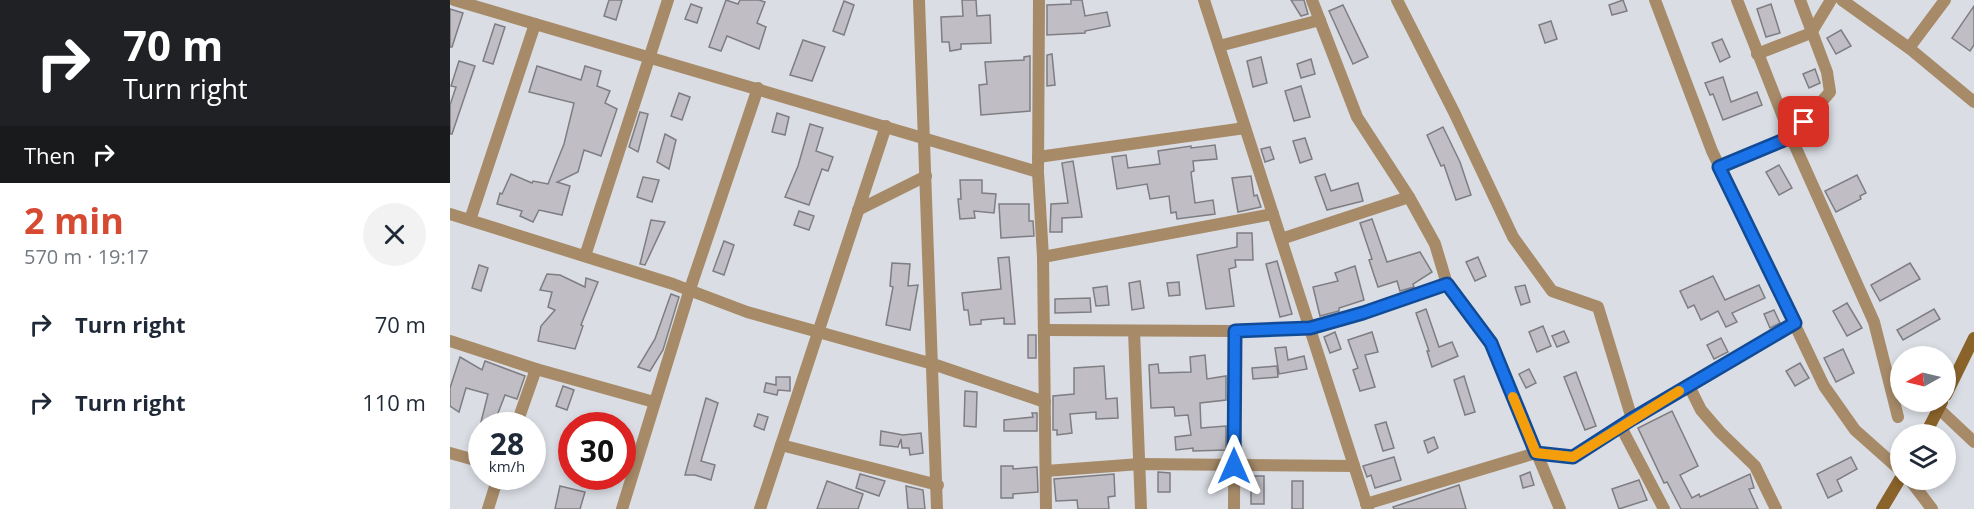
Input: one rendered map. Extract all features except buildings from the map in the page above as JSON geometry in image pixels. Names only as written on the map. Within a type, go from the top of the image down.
[{"type":"street","points":[[454,0],[1038,172]]},
{"type":"street","points":[[585,256],[668,0]]},
{"type":"street","points":[[918,0],[938,485],[937,509]]},
{"type":"street","points":[[1039,0],[1038,172],[1043,257],[1046,509]]},
{"type":"street","points":[[1204,0],[1367,507],[1536,453],[1573,457],[1632,419],[1795,323]]},
{"type":"street","points":[[1312,0],[1358,117],[1409,197],[1435,244],[1447,284],[1491,343],[1560,509]]},
{"type":"street","points":[[1397,0],[1454,112],[1513,237],[1552,291],[1598,307],[1632,419]]},
{"type":"street","points":[[1655,0],[1719,167],[1824,386],[1855,430],[1890,461]]},
{"type":"street","points":[[1737,0],[1791,137],[1875,322],[1898,417]]},
{"type":"street","points":[[1719,167],[1791,137],[1830,92],[1827,72],[1800,0]]},
{"type":"street","points":[[1757,54],[1811,33],[1831,0]]},
{"type":"street","points":[[1842,0],[1910,48],[1974,102]]},
{"type":"street","points":[[1910,48],[1946,0]]},
{"type":"street","points":[[1219,46],[1320,20]]},
{"type":"street","points":[[470,220],[535,24]]},
{"type":"street","points":[[622,509],[688,291],[758,88]]},
{"type":"street","points":[[760,509],[886,126]]},
{"type":"street","points":[[1038,157],[1245,128]]},
{"type":"street","points":[[858,210],[926,176]]},
{"type":"street","points":[[1281,239],[1409,197]]},
{"type":"street","points":[[450,214],[673,284],[747,312],[933,364],[1045,402]]},
{"type":"street","points":[[1043,257],[1273,214]]},
{"type":"street","points":[[1044,330],[1235,331],[1310,328],[1363,313],[1447,284]]},
{"type":"street","points":[[1134,331],[1141,509]]},
{"type":"street","points":[[1234,509],[1235,331]]},
{"type":"street","points":[[1956,375],[1974,338]]},
{"type":"street","points":[[450,341],[536,369],[654,402]]},
{"type":"street","points":[[521,412],[536,369]]},
{"type":"street","points":[[1689,386],[1701,410],[1755,466],[1776,509]]},
{"type":"street","points":[[1946,412],[1974,442]]},
{"type":"street","points":[[1621,427],[1664,509]]},
{"type":"street","points":[[781,445],[938,485]]},
{"type":"street","points":[[450,453],[468,458]]},
{"type":"street","points":[[1046,471],[1140,464],[1354,466]]},
{"type":"street","points":[[488,509],[494,490]]},
{"type":"street","points":[[1882,509],[1893,490]]},
{"type":"street","points":[[1918,490],[1932,509]]},
{"type":"slow traffic","points":[[1513,397],[1536,453],[1573,457],[1679,391]]},
{"type":"route","points":[[1234,466],[1235,331],[1310,328],[1363,313],[1447,284],[1491,343],[1536,453],[1573,457],[1632,419],[1795,323],[1719,167],[1791,137],[1804,122]]}]
